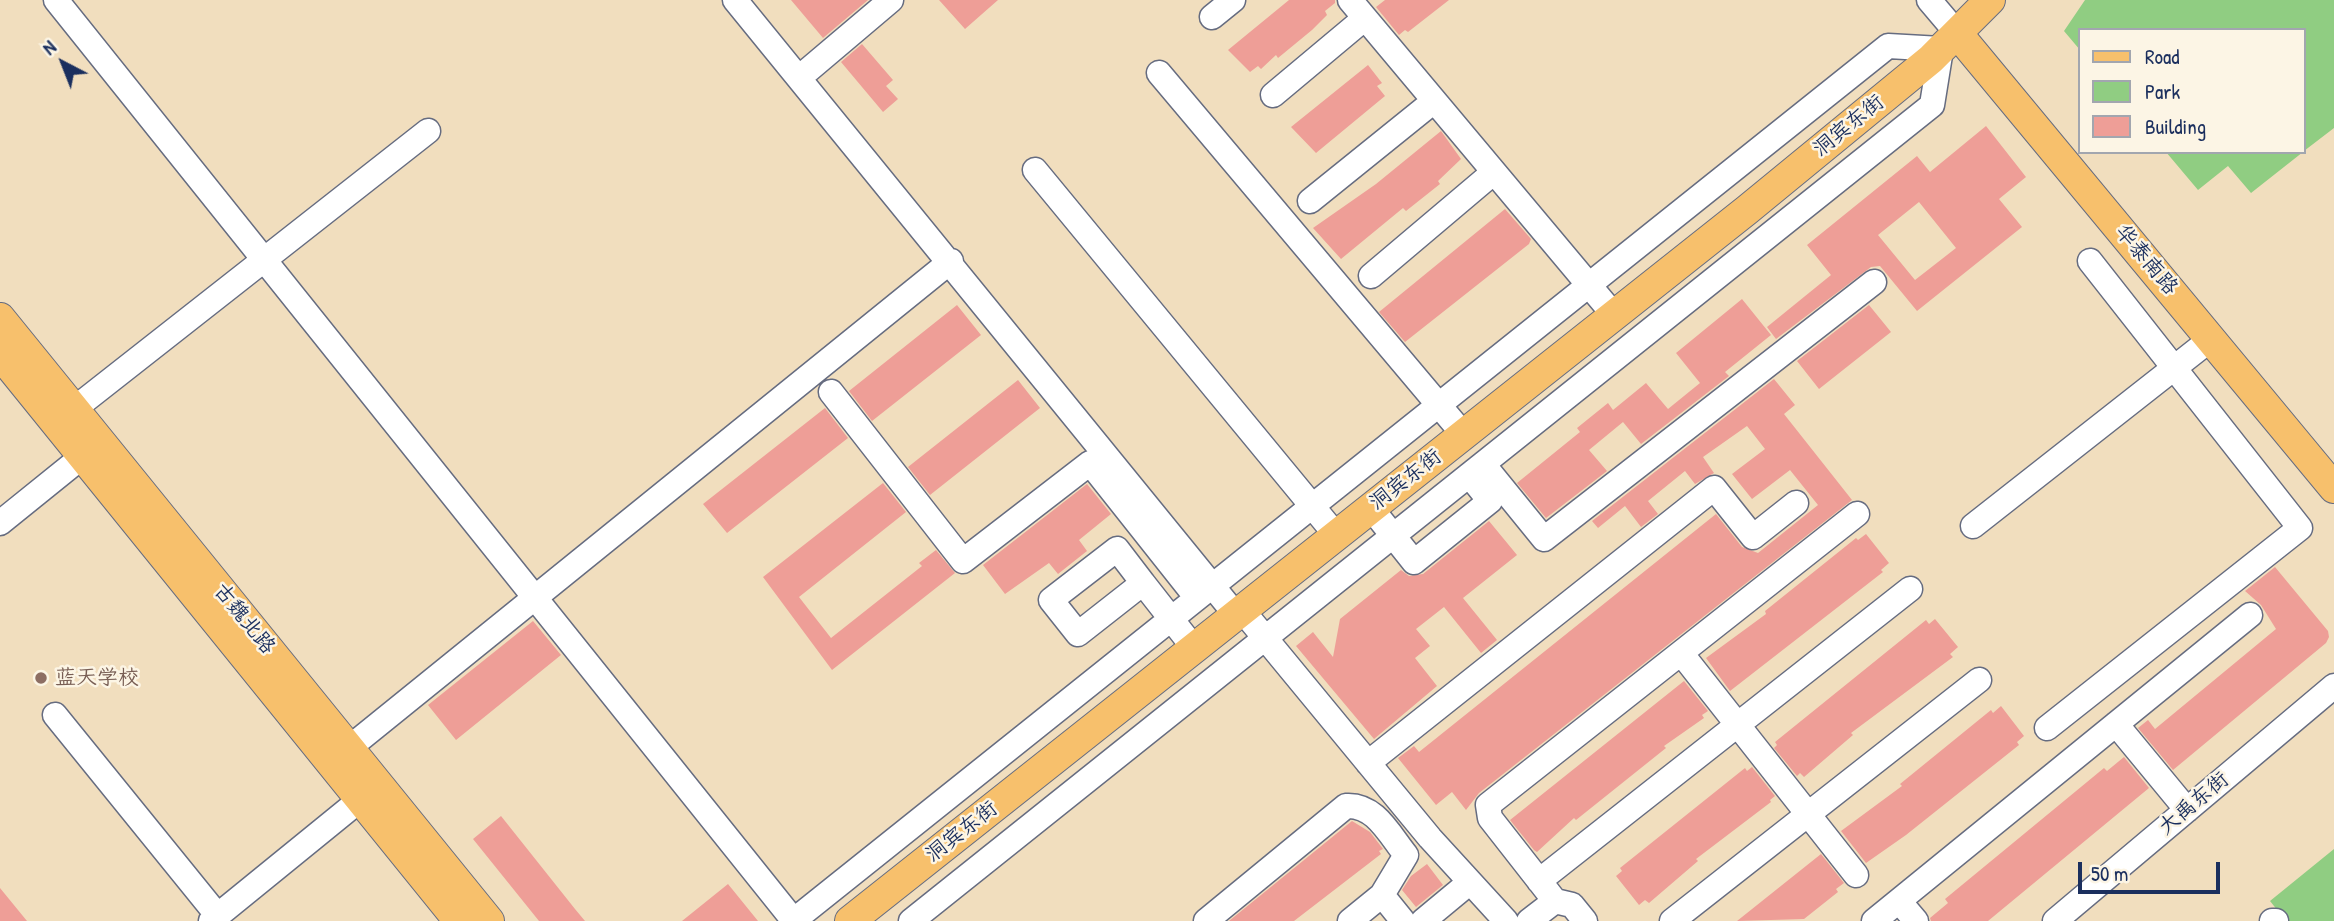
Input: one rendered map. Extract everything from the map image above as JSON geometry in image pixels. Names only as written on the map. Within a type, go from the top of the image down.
[{"type":"main road","name":"洞宾东街","points":[[850,921],[1614,315],[1949,41],[1990,0]]},
{"type":"main road","name":"华泰南路","points":[[1949,41],[2211,339],[2334,488]]},
{"type":"main road","name":"古魏北路","points":[[0,318],[489,921]]},
{"type":"main road","name":"古魏北路","points":[[0,354],[459,921]]},
{"type":"street","points":[[55,0],[793,921],[1888,46],[1949,41]]},
{"type":"street","points":[[735,0],[951,261],[1205,592]]},
{"type":"street","points":[[800,77],[891,0]]},
{"type":"street","points":[[1212,17],[1233,0]]},
{"type":"street","points":[[911,921],[1932,105],[1949,41],[1929,0]]},
{"type":"street","points":[[1273,95],[1358,9],[1614,315]]},
{"type":"street","points":[[1158,73],[1464,435]]},
{"type":"street","points":[[1310,201],[1434,101]]},
{"type":"street","points":[[74,409],[428,131]]},
{"type":"street","points":[[1035,170],[1336,535]]},
{"type":"street","points":[[1371,276],[1494,172]]},
{"type":"street","points":[[349,748],[951,261]]},
{"type":"street","points":[[2047,728],[2300,528],[2090,261]]},
{"type":"street","points":[[1476,469],[1544,539],[1874,282]]},
{"type":"street","points":[[1973,526],[2211,339]]},
{"type":"street","points":[[831,392],[963,562],[1090,463],[1205,592],[1239,613],[1265,638],[1368,763],[1506,921]]},
{"type":"street","points":[[0,523],[83,456]]},
{"type":"street","points":[[1371,508],[1414,562],[1490,501],[1476,469]]},
{"type":"street","points":[[1368,763],[1714,488],[1753,537],[1796,503]]},
{"type":"street","points":[[1585,921],[1572,905],[1555,901],[1490,818],[1488,805],[1857,514]]},
{"type":"street","points":[[1143,583],[1194,648]]},
{"type":"street","points":[[1539,881],[1910,589]]},
{"type":"street","points":[[1874,921],[2250,615]]},
{"type":"street","points":[[1681,653],[1856,875]]},
{"type":"street","points":[[1672,921],[1979,680]]},
{"type":"street","name":"大禹东街","points":[[2054,921],[2334,687]]},
{"type":"street","points":[[55,715],[214,918],[361,799]]},
{"type":"street","points":[[2116,724],[2187,810]]},
{"type":"street","points":[[1206,921],[1346,806],[1358,805],[1370,810],[1406,855],[1382,895],[1350,921]]},
{"type":"street","points":[[1423,921],[1470,882]]},
{"type":"street","points":[[1382,895],[1403,921]]},
{"type":"street","points":[[1530,921],[1555,901]]},
{"type":"street","points":[[1899,901],[1916,921]]},
{"type":"green space","points":[[2085,0],[2334,0],[2334,128],[2306,149],[2306,28],[2078,28],[2078,48],[2064,31]]},
{"type":"green space","points":[[2168,154],[2300,154],[2251,193],[2228,166],[2198,190]]},
{"type":"green space","points":[[2334,849],[2334,921],[2286,921],[2270,901]]},
{"type":"building","points":[[791,0],[868,0],[823,38]]},
{"type":"building","points":[[939,0],[998,0],[965,29]]},
{"type":"building","points":[[1289,0],[1335,0],[1335,3],[1325,11],[1327,15],[1312,30],[1278,58],[1276,55],[1261,69],[1258,66],[1250,72],[1228,50]]},
{"type":"building","points":[[1385,0],[1449,0],[1408,32],[1405,30],[1399,35],[1376,7]]},
{"type":"building","points":[[862,44],[893,80],[886,86],[898,99],[883,112],[841,62]]},
{"type":"building","points":[[1368,65],[1382,83],[1377,86],[1385,96],[1316,153],[1291,127]]},
{"type":"building","points":[[1986,126],[2026,177],[1999,199],[2022,227],[1917,311],[1880,266],[1871,267],[1776,339],[1767,327],[1831,275],[1807,245],[1917,156],[1930,172]],"holes":[[[1919,202],[1956,248],[1915,280],[1878,235]]]},
{"type":"building","points":[[1441,131],[1461,159],[1438,181],[1440,184],[1406,211],[1403,208],[1341,259],[1313,228],[1376,184]]},
{"type":"building","points":[[1505,209],[1531,239],[1529,244],[1405,342],[1379,312]]},
{"type":"building","points":[[1742,299],[1771,335],[1725,372],[1729,376],[1641,444],[1623,422],[1589,450],[1607,471],[1546,518],[1517,483],[1580,432],[1577,428],[1608,403],[1613,410],[1646,383],[1668,409],[1700,383],[1676,353]]},
{"type":"building","points":[[957,305],[981,335],[872,421],[849,391]]},
{"type":"building","points":[[1869,305],[1891,332],[1819,389],[1797,361]]},
{"type":"building","points":[[1774,379],[1795,405],[1784,414],[1852,500],[1479,793],[1466,810],[1452,792],[1436,805],[1398,758],[1414,746],[1419,752],[1716,514],[1742,547],[1758,553],[1818,505],[1790,470],[1752,499],[1732,474],[1765,449],[1747,426],[1703,457],[1714,473],[1695,484],[1685,471],[1648,501],[1658,514],[1641,527],[1625,506],[1598,528],[1592,521]]},
{"type":"building","points":[[1018,380],[1040,408],[930,495],[908,467]]},
{"type":"building","points":[[825,408],[848,438],[727,533],[703,504]]},
{"type":"building","points":[[883,483],[906,512],[799,597],[831,638],[922,566],[919,563],[936,550],[955,573],[832,670],[763,577]]},
{"type":"building","points":[[1087,484],[1111,514],[1079,540],[1087,551],[1058,574],[1049,563],[1005,594],[983,565]]},
{"type":"building","points":[[1489,521],[1517,555],[1463,598],[1497,640],[1481,653],[1444,607],[1416,629],[1430,646],[1415,658],[1437,686],[1374,739],[1296,646],[1313,632],[1333,657],[1340,619],[1401,570],[1409,576],[1423,574]]},
{"type":"building","points":[[1866,534],[1889,563],[1881,570],[1883,572],[1730,691],[1706,658],[1766,614],[1765,611],[1856,538],[1858,540]]},
{"type":"building","points":[[2275,567],[2328,631],[2326,643],[2173,770],[2138,728],[2148,720],[2155,729],[2276,629],[2261,605],[2245,591]]},
{"type":"building","points":[[1935,619],[1958,647],[1950,654],[1953,657],[1851,733],[1853,735],[1804,777],[1800,773],[1797,776],[1774,748],[1777,745],[1775,742],[1926,620],[1929,624]]},
{"type":"building","points":[[533,621],[561,655],[456,740],[428,705]]},
{"type":"building","points":[[1684,681],[1708,711],[1702,715],[1704,718],[1664,746],[1666,748],[1576,820],[1574,818],[1537,852],[1534,850],[1510,820]]},
{"type":"building","points":[[2001,706],[2024,736],[2017,742],[2019,745],[1906,835],[1866,863],[1841,831],[1902,786],[1900,784],[1991,710],[1993,713]]},
{"type":"building","points":[[2124,757],[2149,788],[1988,921],[1931,921],[1930,918],[1948,903],[1945,899],[2104,768],[2107,771]]},
{"type":"building","points":[[1752,767],[1775,796],[1771,802],[1696,859],[1698,861],[1649,903],[1645,900],[1639,905],[1616,876],[1622,871],[1620,868],[1745,768],[1747,771]]},
{"type":"building","points":[[501,816],[585,921],[539,921],[473,839]]},
{"type":"building","points":[[1352,821],[1370,832],[1383,849],[1379,851],[1381,854],[1294,921],[1229,921]]},
{"type":"building","points":[[1821,854],[1844,883],[1836,889],[1838,892],[1804,919],[1737,921]]},
{"type":"building","points":[[1427,864],[1443,885],[1416,907],[1402,890],[1411,876]]},
{"type":"building","points":[[728,884],[758,921],[682,921]]},
{"type":"building","points":[[0,888],[27,921],[0,921]]},
{"type":"place","name":"蓝天学校","points":[[41,678]]}]
